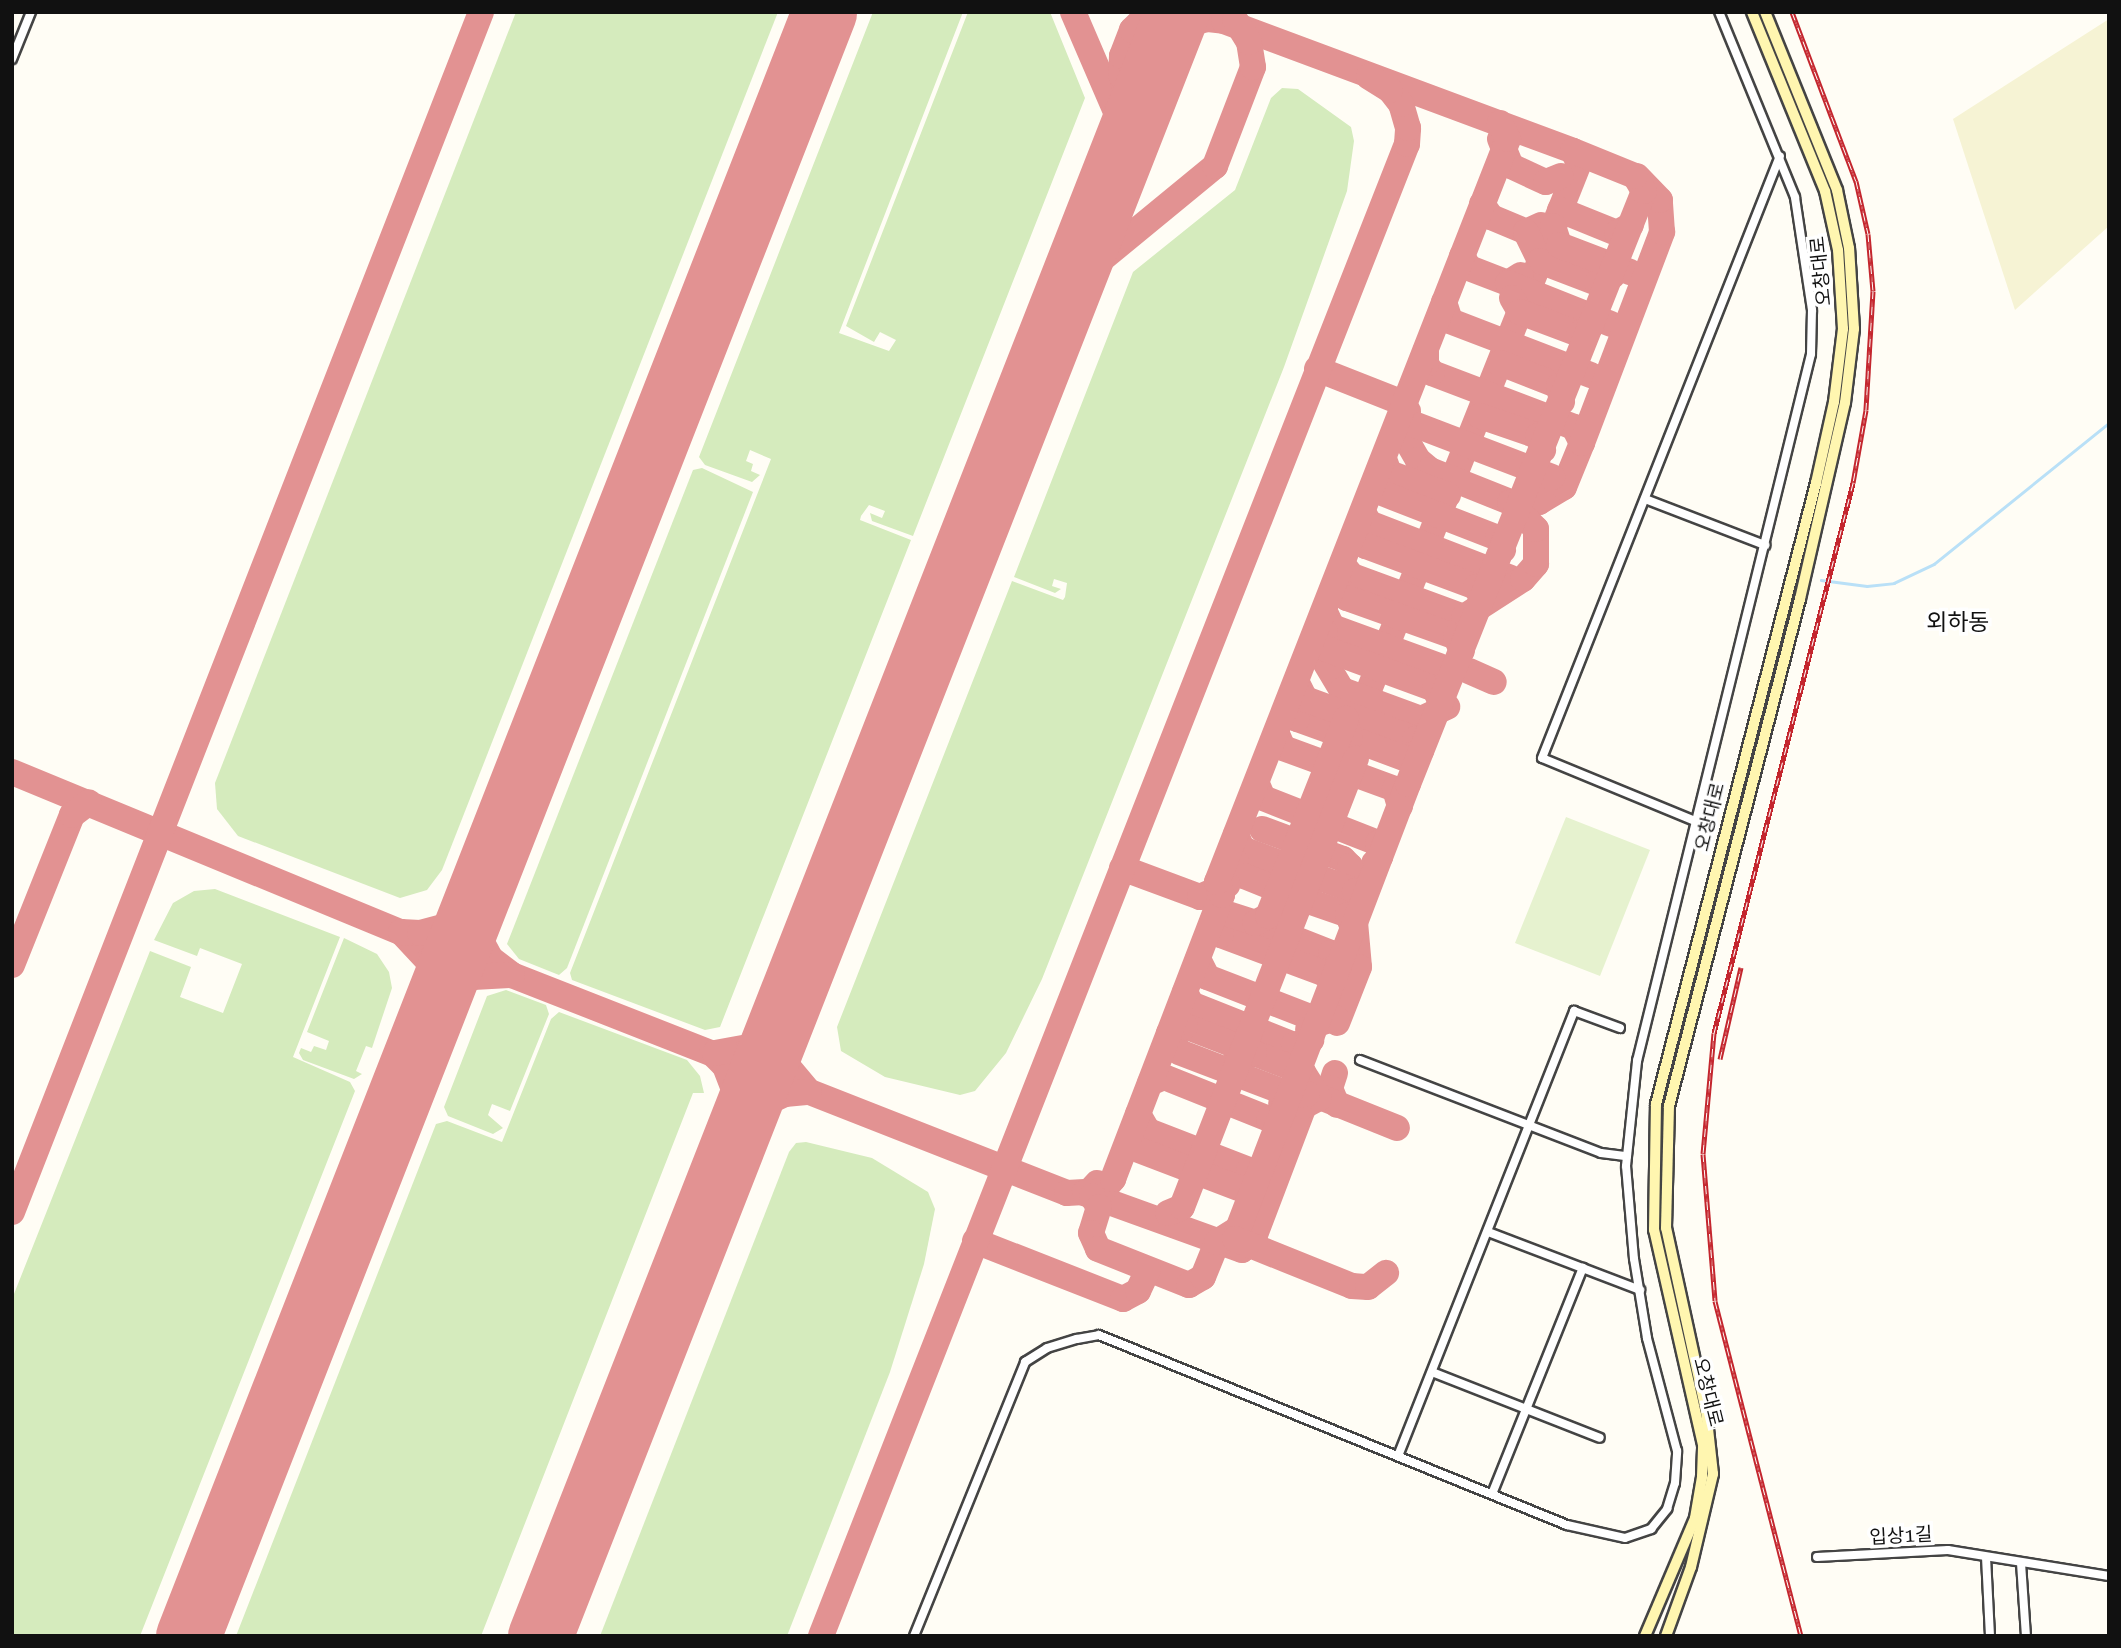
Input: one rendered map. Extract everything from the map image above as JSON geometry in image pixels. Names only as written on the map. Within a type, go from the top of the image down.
[{"type":"main road","name":"오창대로","points":[[1645,1636],[1695,1518],[1702,1477],[1703,1445],[1654,1230],[1656,1104],[1797,554],[1841,359],[1842,285],[1825,191],[1752,12]]},
{"type":"main road","name":"오창대로","points":[[1666,1636],[1703,1525],[1713,1474],[1706,1411],[1666,1228],[1669,1106],[1810,557],[1847,393],[1854,329],[1853,284],[1834,181],[1765,12]]},
{"type":"street","points":[[12,59],[31,12]]},
{"type":"street","points":[[914,1636],[1025,1363],[1047,1348],[1099,1335],[1567,1525],[1625,1538],[1651,1529],[1667,1509],[1675,1483],[1677,1451],[1647,1338],[1627,1156],[1637,1060],[1811,354],[1812,310],[1803,239],[1781,155],[1719,12]]},
{"type":"street","points":[[1695,821],[1542,758],[1781,155]]},
{"type":"street","points":[[1645,499],[1765,545]]},
{"type":"street","points":[[1398,1456],[1574,1012],[1620,1028]]},
{"type":"street","points":[[1360,1060],[1601,1153],[1627,1156]]},
{"type":"street","points":[[1488,1232],[1640,1290]]},
{"type":"street","points":[[1492,1494],[1583,1268]]},
{"type":"street","points":[[1432,1372],[1600,1438]]},
{"type":"street","name":"입상1길","points":[[1816,1557],[1936,1550],[2109,1576]]},
{"type":"street","points":[[1986,1557],[1990,1636]]},
{"type":"street","points":[[2021,1563],[2026,1636]]},
{"type":"shaded area","points":[[2109,19],[2109,226],[2015,310],[1953,119]]},
{"type":"green space","points":[[516,12],[778,12],[442,870],[427,890],[400,898],[238,836],[217,809],[215,783]]},
{"type":"green space","points":[[873,12],[963,12],[839,333],[889,351],[896,340],[880,332],[874,342],[846,326],[968,12],[1050,12],[1085,98],[913,536],[872,521],[870,513],[882,518],[885,511],[869,505],[861,516],[860,520],[911,540],[720,1027],[705,1030],[572,980],[570,973],[771,459],[750,450],[746,461],[753,464],[751,471],[760,475],[752,482],[705,465],[699,457]]},
{"type":"green space","points":[[1282,88],[1298,89],[1351,127],[1354,141],[1347,191],[1284,367],[1042,979],[1006,1053],[975,1091],[960,1095],[885,1077],[841,1051],[837,1027],[1012,581],[1063,600],[1065,597],[1067,583],[1054,579],[1052,586],[1061,589],[1055,593],[1014,577],[1133,272],[1235,190],[1271,98]]},
{"type":"green space","points":[[702,468],[753,492],[567,968],[559,975],[519,959],[507,944],[693,470]]},
{"type":"green space","points":[[1566,817],[1650,850],[1600,976],[1515,943]]},
{"type":"green space","points":[[215,889],[340,937],[293,1057],[350,1082],[355,1091],[140,1636],[12,1636],[12,1299],[150,951],[191,967],[180,997],[223,1013],[242,964],[200,948],[197,956],[154,940],[173,903],[194,891]]},
{"type":"green space","points":[[344,938],[377,954],[389,972],[392,988],[372,1048],[366,1046],[356,1071],[362,1074],[354,1079],[303,1060],[299,1053],[301,1048],[311,1052],[314,1046],[326,1050],[329,1041],[307,1032]]},
{"type":"green space","points":[[506,990],[546,1005],[549,1014],[510,1111],[492,1104],[488,1115],[503,1128],[493,1134],[448,1116],[444,1107],[487,996]]},
{"type":"green space","points":[[559,1012],[687,1060],[700,1076],[704,1093],[693,1093],[481,1636],[236,1636],[436,1124],[447,1121],[502,1142],[551,1019]]},
{"type":"green space","points":[[806,1142],[872,1158],[928,1192],[935,1209],[924,1264],[890,1372],[787,1636],[600,1636],[789,1152],[796,1143]]},
{"type":"waterway","points":[[1821,580],[1867,586],[1894,583],[1934,564],[2109,423]]},
{"type":"taxiway","points":[[12,1212],[481,12]]},
{"type":"taxiway","points":[[1073,12],[1116,112],[1120,156]]},
{"type":"taxiway","points":[[1132,110],[1121,75],[1122,56],[1132,30],[1150,12]]},
{"type":"taxiway","points":[[1163,47],[1185,25],[1208,19],[1224,21],[1573,151],[1579,163],[1350,738],[1297,719],[1288,705]]},
{"type":"taxiway","points":[[1069,286],[1215,166],[1253,67],[1249,42],[1235,20]]},
{"type":"taxiway","points":[[821,1636],[1407,144],[1408,128],[1401,104],[1390,90],[1369,77]]},
{"type":"taxiway","points":[[1085,1193],[1103,1191],[1113,1179],[1222,895],[1217,882],[1508,139],[1500,123]]},
{"type":"taxiway","points":[[1500,139],[1511,166],[1546,182],[1561,176]]},
{"type":"taxiway","points":[[1092,1196],[1099,1207],[1091,1233],[1098,1249],[1189,1285],[1203,1277],[1217,1242],[1238,1229],[1408,784],[1644,191],[1635,176],[1573,151]]},
{"type":"taxiway","points":[[1582,443],[1662,232],[1660,200],[1637,176]]},
{"type":"taxiway","points":[[1482,204],[1491,217],[1541,238]]},
{"type":"taxiway","points":[[1560,210],[1617,233],[1631,225]]},
{"type":"taxiway","points":[[1541,225],[1526,232],[1540,261],[1597,283],[1612,276]]},
{"type":"taxiway","points":[[1553,226],[1559,245],[1630,272]]},
{"type":"taxiway","points":[[1462,256],[1469,268],[1508,283],[1521,275]]},
{"type":"taxiway","points":[[1508,283],[1611,324]]},
{"type":"taxiway","points":[[1512,298],[1520,312],[1579,334],[1592,325]]},
{"type":"taxiway","points":[[1444,302],[1450,321],[1591,375]]},
{"type":"taxiway","points":[[1408,411],[1407,441],[1418,460],[1430,470],[1510,502],[1539,502],[1564,487],[1582,443],[1574,427],[1432,373],[1426,364],[1426,350]]},
{"type":"taxiway","points":[[1500,363],[1559,386],[1562,402]]},
{"type":"taxiway","points":[[1317,369],[1393,399]]},
{"type":"taxiway","points":[[1480,416],[1538,436],[1543,450]]},
{"type":"taxiway","points":[[1416,425],[1552,477]]},
{"type":"taxiway","points":[[1384,459],[1389,473],[1448,495]]},
{"type":"taxiway","points":[[1382,493],[1498,538],[1503,550]]},
{"type":"taxiway","points":[[1343,565],[1352,576],[1464,617],[1523,579],[1536,564],[1536,529],[1510,502]]},
{"type":"taxiway","points":[[1363,512],[1369,523],[1511,578]]},
{"type":"taxiway","points":[[1355,533],[1366,546],[1476,587],[1483,600]]},
{"type":"taxiway","points":[[1336,584],[1347,598],[1456,637],[1462,651]]},
{"type":"taxiway","points":[[1325,612],[1332,627],[1439,666]]},
{"type":"taxiway","points":[[1325,632],[1322,657],[1342,690],[1421,719],[1447,707]]},
{"type":"taxiway","points":[[1317,633],[1326,649],[1435,689],[1441,703]]},
{"type":"taxiway","points":[[1469,671],[1494,682]]},
{"type":"taxiway","points":[[1297,683],[1305,699],[1415,739],[1421,751],[1404,758],[1350,738],[1346,723]]},
{"type":"taxiway","points":[[1255,923],[1331,953],[1339,967],[1323,973],[1221,935],[1213,920],[1225,913],[1255,923],[1268,916],[1346,719]]},
{"type":"taxiway","points":[[1277,734],[1283,748],[1395,789],[1400,806]]},
{"type":"taxiway","points":[[1168,1213],[1182,1207],[1356,759]]},
{"type":"taxiway","points":[[12,772],[401,932],[428,961],[436,987],[435,1004]]},
{"type":"taxiway","points":[[1257,784],[1263,798],[1378,843],[1380,857],[1374,863]]},
{"type":"taxiway","points":[[12,965],[72,815],[89,802]]},
{"type":"taxiway","points":[[1262,829],[1343,859],[1350,866],[1359,967],[1337,1023]]},
{"type":"taxiway","points":[[1236,834],[1242,849],[1355,891],[1360,901]]},
{"type":"taxiway","points":[[1236,862],[1244,876],[1278,890],[1293,894],[1305,888],[1311,902],[1348,915],[1353,928]]},
{"type":"taxiway","points":[[1122,868],[1200,897],[1227,885]]},
{"type":"taxiway","points":[[481,888],[476,916],[478,935],[491,959],[512,975],[1067,1193],[1089,1192],[1097,1183]]},
{"type":"taxiway","points":[[401,932],[420,933],[449,925],[465,913],[479,891]]},
{"type":"taxiway","points":[[1198,959],[1207,977],[1323,1022],[1336,1018]]},
{"type":"taxiway","points":[[435,1004],[456,985],[473,977],[512,975]]},
{"type":"taxiway","points":[[1185,992],[1191,1004],[1294,1045],[1311,1040],[1308,1029]]},
{"type":"taxiway","points":[[781,1020],[784,1062],[806,1088]]},
{"type":"taxiway","points":[[715,1053],[749,1047],[781,1020]]},
{"type":"taxiway","points":[[1084,1193],[1242,1250],[1255,1235],[1304,1106],[1319,1098],[1303,1072],[1254,1053],[1239,1059],[1234,1045],[1185,1026],[1169,1033],[1179,1052],[1291,1095],[1307,1094]]},
{"type":"taxiway","points":[[712,1053],[725,1066],[734,1090],[735,1138]]},
{"type":"taxiway","points":[[1335,1073],[1330,1088],[1337,1105]]},
{"type":"taxiway","points":[[1150,1083],[1164,1077],[1269,1119],[1284,1112],[1281,1103]]},
{"type":"taxiway","points":[[1305,1091],[1397,1128]]},
{"type":"taxiway","points":[[735,1138],[749,1117],[770,1101],[785,1094],[809,1092]]},
{"type":"taxiway","points":[[1138,1114],[1148,1131],[1249,1170],[1256,1184],[1246,1188]]},
{"type":"taxiway","points":[[1139,1150],[1238,1188]]},
{"type":"taxiway","points":[[1235,1239],[1352,1286],[1368,1287],[1386,1273]]},
{"type":"taxiway","points":[[975,1241],[1123,1299],[1138,1291],[1148,1270]]},
{"type":"runway","points":[[188,1636],[824,12]]},
{"type":"runway","points":[[540,1636],[1177,12]]},
{"type":"railway","points":[[1792,12],[1856,181],[1868,234],[1873,291],[1866,410],[1853,483],[1714,1033],[1703,1154],[1715,1301],[1801,1636]]},
{"type":"railway","points":[[1720,1059],[1741,967]]},
{"type":"district","name":"외하동","points":[[1958,623]]}]
